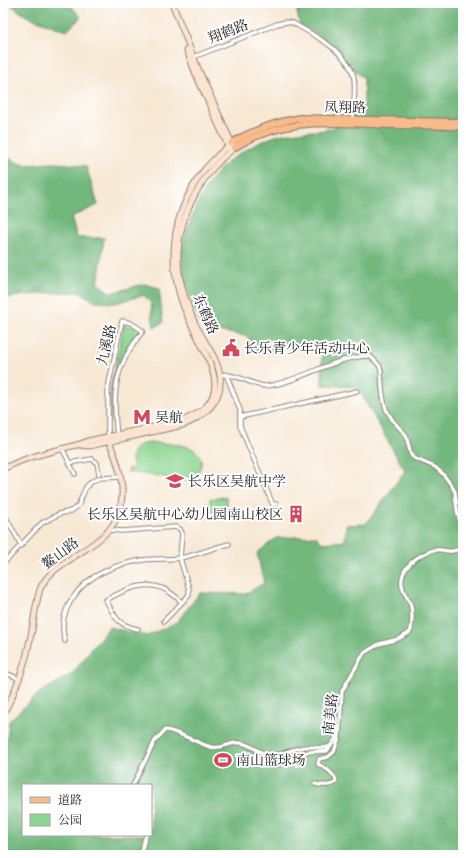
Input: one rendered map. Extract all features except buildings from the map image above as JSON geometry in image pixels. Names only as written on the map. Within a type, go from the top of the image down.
[{"type":"main road","points":[[169,3],[192,57]]},
{"type":"main road","points":[[172,3],[197,72],[231,147]]},
{"type":"main road","name":"凤翔路","points":[[231,147],[261,128],[279,122],[310,118],[463,122]]},
{"type":"main road","name":"凤翔路","points":[[231,147],[264,132],[302,124],[326,122],[463,126]]},
{"type":"main road","name":"东鹤路","points":[[3,469],[30,457],[62,448],[80,445],[89,446],[109,440],[183,425],[194,421],[203,415],[217,398],[223,375],[193,320],[186,303],[180,274],[178,252],[182,228],[191,202],[213,168],[231,147]]},
{"type":"main road","name":"东鹤路","points":[[109,440],[117,436],[189,418],[207,406],[212,396],[215,388],[214,373],[206,351],[188,318],[180,298],[174,252],[180,215],[192,190],[206,168],[231,147]]},
{"type":"main road","name":"鳌山路","points":[[3,715],[20,680],[40,589],[46,578],[53,570],[100,538],[109,530],[120,508],[122,497],[121,477],[109,440]]},
{"type":"street","name":"翔鹤路","points":[[192,57],[277,24],[286,22],[293,23],[332,47],[351,69],[354,78],[353,119]]},
{"type":"street","name":"九溪路","points":[[109,440],[108,388],[122,321],[131,323],[143,331],[125,356],[117,381],[114,403],[117,436]]},
{"type":"street","points":[[276,504],[273,505],[240,426],[240,410],[223,375],[235,375],[267,386],[286,381],[339,361],[370,356],[379,365],[381,370],[382,388],[386,409],[393,421],[406,435],[411,455],[414,458],[434,467],[443,474],[452,486],[455,492],[457,510],[463,534]]},
{"type":"street","points":[[240,417],[357,392]]},
{"type":"street","points":[[62,448],[75,474]]},
{"type":"street","points":[[69,463],[92,458],[97,463],[99,474]]},
{"type":"street","points":[[3,564],[42,523],[59,514],[71,511],[78,506],[86,487],[92,481],[100,478],[121,477]]},
{"type":"street","points":[[3,512],[21,545]]},
{"type":"street","points":[[109,530],[122,531],[176,527],[180,529],[182,533],[180,558],[189,589],[189,595],[164,621]]},
{"type":"street","points":[[65,641],[63,635],[67,606],[75,595],[91,580],[104,571],[138,560],[180,558],[229,544]]},
{"type":"street","name":"南美路","points":[[315,784],[324,786],[332,785],[334,783],[334,776],[318,764],[318,759],[332,755],[334,752],[339,730],[342,691],[364,653],[379,644],[398,639],[409,633],[411,630],[411,603],[403,590],[402,585],[406,568],[417,558],[433,550],[438,549],[451,552],[463,547]]},
{"type":"street","points":[[138,629],[130,628],[118,621],[106,600],[129,588],[146,586],[166,590],[182,602]]},
{"type":"street","points":[[3,675],[8,674],[20,680]]},
{"type":"street","points":[[134,784],[155,742],[165,730],[172,731],[212,747],[222,747],[236,742],[242,743],[257,751],[279,755],[304,747],[323,748],[330,746]]},
{"type":"street","points":[[264,765],[277,765],[306,752],[327,750],[334,741],[339,730]]},
{"type":"street","points":[[140,855],[146,836]]},
{"type":"green space","points":[[8,3],[68,3],[81,17],[67,31],[26,16]]},
{"type":"green space","points":[[295,3],[463,3],[463,855],[7,855],[3,774],[9,721],[39,693],[72,674],[109,627],[147,636],[176,623],[200,593],[246,594],[264,583],[257,553],[276,538],[316,536],[322,543],[345,541],[346,525],[366,524],[405,471],[357,387],[322,385],[322,351],[288,341],[276,352],[258,352],[247,336],[204,329],[191,300],[185,280],[182,248],[185,236],[198,202],[205,189],[221,168],[242,152],[277,135],[333,128],[364,105],[364,79],[315,33],[300,25]]},
{"type":"green space","points":[[3,152],[9,158],[20,164],[32,165],[56,163],[86,166],[98,205],[71,217],[77,238],[104,238],[98,284],[111,293],[144,284],[159,288],[163,323],[154,327],[151,303],[144,295],[116,303],[95,302],[81,292],[47,293],[3,298]]},
{"type":"green space","points":[[124,325],[133,327],[139,331],[122,354],[113,381],[111,400],[111,388]]},
{"type":"green space","points":[[148,443],[189,447],[194,450],[201,460],[200,470],[189,480],[128,472],[129,468],[136,469],[132,458],[137,447]]},
{"type":"green space","points":[[226,497],[228,515],[211,517],[210,499]]},
{"type":"place","name":"长乐青少年活动中心","points":[[231,348]]},
{"type":"place","name":"吴航","points":[[142,417]]},
{"type":"place","name":"长乐区吴航中学","points":[[175,481]]},
{"type":"place","name":"长乐区吴航中心幼儿园南山校区","points":[[296,514]]},
{"type":"place","name":"南山篮球场","points":[[223,760]]}]
